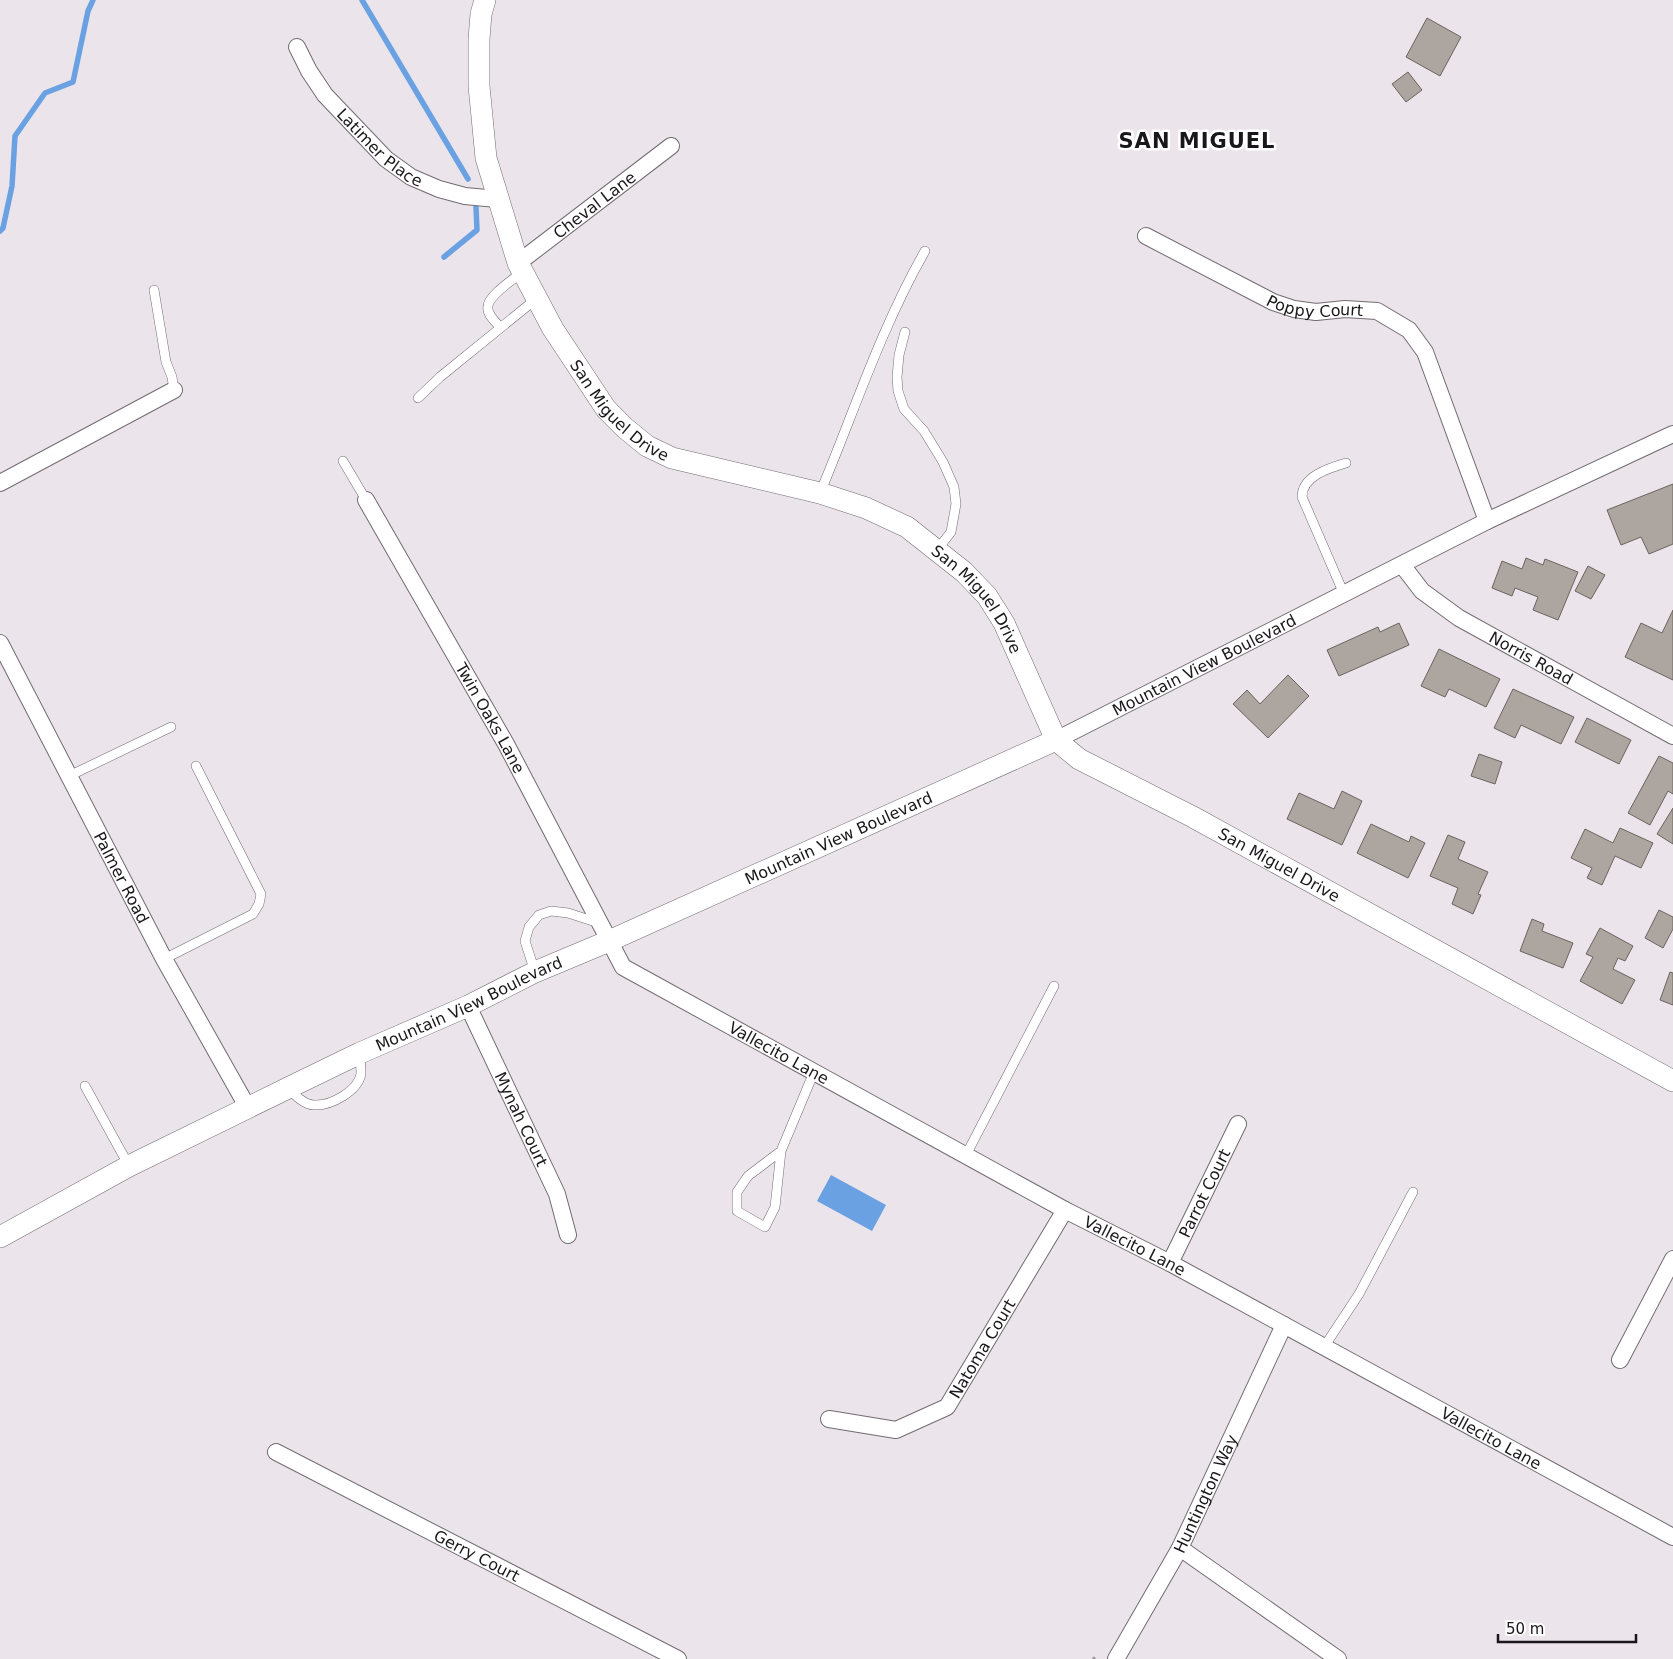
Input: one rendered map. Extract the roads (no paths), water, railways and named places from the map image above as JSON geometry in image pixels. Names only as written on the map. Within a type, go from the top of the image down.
[{"type":"street","name":"San Miguel Drive","points":[[485,0],[481,14],[479,39],[479,86],[486,158],[497,199],[520,268],[536,299],[553,329],[606,409],[625,428],[647,446],[672,458],[820,493],[866,508],[907,527],[964,572],[987,596],[1004,623],[1056,740],[1079,759],[1193,817],[1673,1081]]},
{"type":"street","name":"Latimer Place","points":[[297,47],[325,96],[386,159],[411,176],[439,189],[466,196],[497,199]]},
{"type":"street","name":"Cheval Lane","points":[[520,268],[671,146]]},
{"type":"street","name":"Poppy Court","points":[[1146,236],[1273,302],[1294,309],[1316,312],[1354,309],[1377,311],[1409,330],[1425,352],[1487,521]]},
{"type":"street","points":[[0,483],[174,390]]},
{"type":"street","name":"Mountain View Boulevard","points":[[0,1237],[129,1166],[360,1054],[468,1006],[536,972],[605,932],[1056,740],[1487,521],[1673,434]]},
{"type":"street","name":"Twin Oaks Lane","points":[[366,500],[506,744],[605,932]]},
{"type":"street","name":"Norris Road","points":[[1402,565],[1422,591],[1459,618],[1673,736]]},
{"type":"street","name":"Palmer Road","points":[[0,643],[164,959],[248,1108]]},
{"type":"street","name":"Vallecito Lane","points":[[605,932],[623,967],[1065,1210],[1170,1263],[1673,1537]]},
{"type":"street","name":"Mynah Court","points":[[468,1006],[557,1194],[568,1235]]},
{"type":"street","name":"Parrot Court","points":[[1170,1263],[1238,1124]]},
{"type":"street","name":"Natoma Court","points":[[829,1419],[896,1430],[947,1407],[1065,1210]]},
{"type":"street","points":[[1620,1360],[1673,1259]]},
{"type":"street","name":"Huntington Way","points":[[1116,1659],[1180,1548],[1284,1325]]},
{"type":"street","name":"Gerry Court","points":[[276,1452],[678,1659]]},
{"type":"street","points":[[1180,1548],[1338,1659]]},
{"type":"lane","points":[[820,493],[876,351],[904,288],[925,251]]},
{"type":"lane","points":[[500,327],[489,314],[488,306],[493,296],[520,268]]},
{"type":"lane","points":[[154,290],[166,362],[172,377],[174,390]]},
{"type":"lane","points":[[418,398],[440,377],[536,299]]},
{"type":"lane","points":[[905,332],[899,355],[897,377],[898,391],[904,410],[924,431],[943,462],[954,487],[956,504],[951,532],[937,550]]},
{"type":"lane","points":[[343,461],[366,500]]},
{"type":"lane","points":[[1344,594],[1302,497],[1302,490],[1312,478],[1325,469],[1346,463]]},
{"type":"lane","points":[[69,776],[171,727]]},
{"type":"lane","points":[[164,959],[253,914],[261,900],[261,894],[196,766]]},
{"type":"lane","points":[[536,972],[525,941],[529,927],[539,915],[551,911],[568,913],[605,932]]},
{"type":"lane","points":[[966,1155],[1054,986]]},
{"type":"lane","points":[[288,1088],[296,1097],[314,1105],[334,1102],[348,1093],[357,1084],[361,1074],[360,1054]]},
{"type":"lane","points":[[782,1151],[748,1176],[737,1192],[737,1211],[765,1227],[775,1207],[782,1151],[814,1072]]},
{"type":"lane","points":[[85,1086],[129,1166]]},
{"type":"lane","points":[[1324,1347],[1359,1294],[1413,1192]]},
{"type":"water","points":[[831,1175],[886,1205],[872,1231],[817,1201]]},
{"type":"waterway","points":[[0,231],[3,228],[12,186],[15,136],[45,93],[73,82],[88,11],[93,0]]},
{"type":"waterway","points":[[362,0],[468,179]]},
{"type":"waterway","points":[[444,257],[477,230],[476,207]]},
{"type":"district","name":"SAN MIGUEL","points":[[1197,141]]}]
